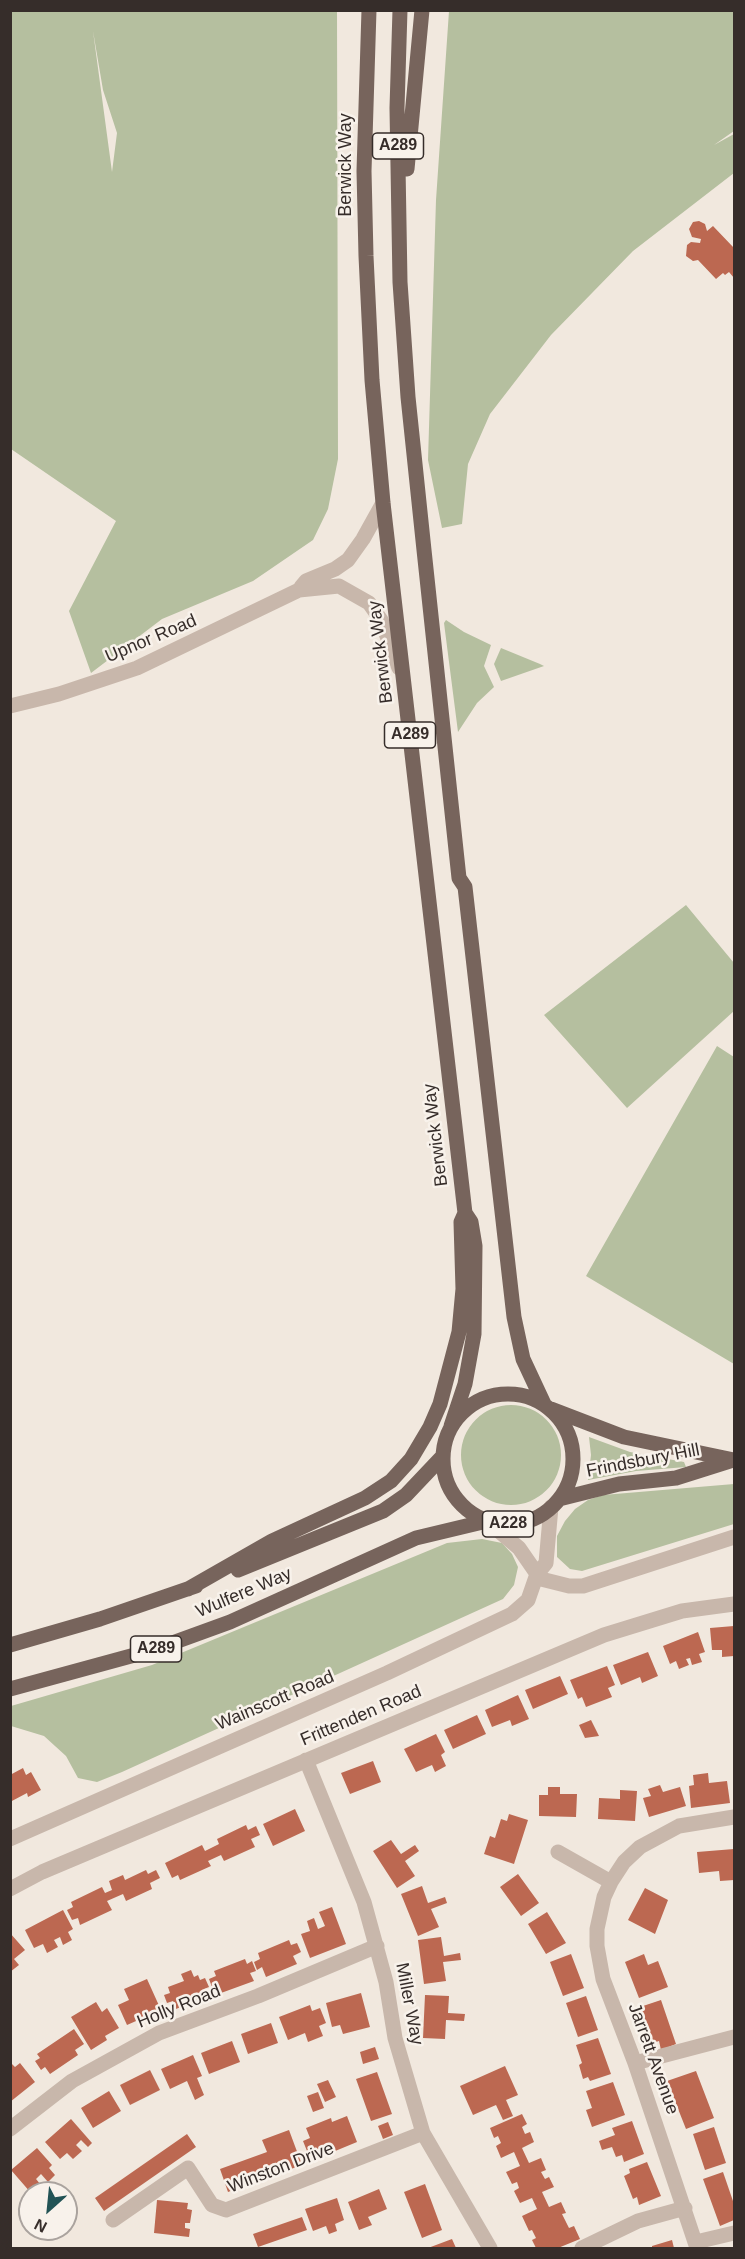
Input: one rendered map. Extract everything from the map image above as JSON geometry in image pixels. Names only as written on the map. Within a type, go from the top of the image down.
[{"type":"main road","name":"Berwick Way","points":[[369,10],[364,171],[372,380],[383,503],[465,1213],[471,1222],[475,1246],[474,1334],[465,1384],[451,1426]]},
{"type":"main road","name":"A289","points":[[400,10],[397,75],[399,242],[408,397],[459,878],[465,887],[514,1317],[523,1359],[546,1406]]},
{"type":"main road","name":"A289","points":[[399,242],[422,10]]},
{"type":"main road","name":"A289","points":[[188,1590],[272,1541],[365,1498],[391,1481],[411,1459],[430,1427],[440,1404],[456,1342],[463,1289],[461,1222],[465,1213]]},
{"type":"main road","name":"A228","points":[[451,1426],[466,1409],[493,1396],[515,1394],[546,1406]]},
{"type":"main road","name":"Frindsbury Hill","points":[[546,1406],[624,1437],[734,1460]]},
{"type":"main road","points":[[546,1406],[564,1425],[572,1448],[570,1477],[555,1503]]},
{"type":"main road","points":[[442,1457],[451,1426]]},
{"type":"main road","name":"A228","points":[[442,1457],[446,1480],[457,1499],[467,1510],[487,1521],[518,1523],[536,1518],[555,1503]]},
{"type":"main road","name":"Wulfere Way","points":[[10,1645],[100,1620],[188,1590],[383,1511],[406,1495],[442,1457]]},
{"type":"main road","name":"Frindsbury Hill","points":[[555,1503],[619,1484],[676,1478],[734,1460]]},
{"type":"main road","name":"Wulfere Way","points":[[10,1689],[153,1650],[230,1622],[416,1538],[487,1521]]},
{"type":"street","name":"Upnor Road","points":[[10,706],[59,694],[137,668],[205,638],[299,590],[306,582],[335,570],[348,560],[383,503]]},
{"type":"street","points":[[299,590],[339,586],[369,603],[381,620],[404,682]]},
{"type":"street","name":"Wainscott Road","points":[[10,1839],[499,1621],[521,1608],[546,1563],[555,1503]]},
{"type":"street","points":[[487,1521],[519,1548],[537,1576],[569,1586],[583,1586],[735,1537]]},
{"type":"street","name":"Frittenden Road","points":[[10,1889],[42,1872],[604,1635],[682,1611],[735,1604]]},
{"type":"street","name":"Miller Way","points":[[306,1760],[364,1902],[377,1946],[395,2038],[423,2133],[490,2248]]},
{"type":"street","name":"Jarrett Avenue","points":[[696,2245],[635,2063],[603,1979],[598,1954],[599,1913],[611,1882],[632,1854],[658,1834],[690,1823],[735,1817]]},
{"type":"street","points":[[558,1852],[611,1882]]},
{"type":"street","name":"Holly Road","points":[[10,2129],[72,2081],[159,2033],[258,1996],[377,1946]]},
{"type":"street","points":[[635,2063],[735,2037]]},
{"type":"street","name":"Winston Drive","points":[[113,2220],[188,2168],[212,2205],[226,2210],[423,2133]]},
{"type":"street","points":[[582,2248],[639,2222],[685,2208]]},
{"type":"street","points":[[696,2245],[735,2233]]},
{"type":"green space","points":[[11,10],[337,11],[338,459],[328,509],[313,540],[253,581],[162,619],[91,673],[69,611],[116,521],[11,449]],"holes":[[[93,31],[103,90],[117,133],[112,172]]]},
{"type":"green space","points":[[449,11],[734,11],[734,131],[714,145],[734,134],[734,173],[633,251],[551,335],[490,414],[468,464],[462,524],[442,528],[428,460],[436,200]]},
{"type":"green space","points":[[446,620],[491,645],[484,666],[494,687],[477,703],[458,732],[444,623]]},
{"type":"green space","points":[[501,648],[544,666],[501,681],[494,664]]},
{"type":"green space","points":[[686,905],[734,963],[734,1011],[627,1108],[544,1015]]},
{"type":"green space","points":[[717,1046],[734,1057],[734,1364],[586,1276]]},
{"type":"green space","points":[[511,1405],[539,1413],[553,1427],[561,1455],[553,1483],[539,1497],[511,1505],[483,1497],[469,1483],[461,1455],[469,1427],[483,1413]]},
{"type":"green space","points":[[589,1437],[630,1452],[684,1462],[686,1467],[636,1471],[588,1480],[591,1455]]},
{"type":"green space","points":[[734,1484],[734,1524],[582,1571],[570,1569],[557,1557],[557,1536],[565,1521],[575,1509],[588,1500],[603,1495]]},
{"type":"green space","points":[[482,1539],[502,1543],[512,1554],[518,1567],[514,1585],[503,1599],[97,1782],[78,1778],[66,1756],[44,1736],[11,1726],[11,1706],[152,1665],[447,1543]]},
{"type":"building","points":[[699,221],[705,224],[707,231],[713,226],[734,248],[734,278],[729,272],[725,275],[723,273],[716,279],[698,260],[693,261],[686,256],[687,245],[691,242],[700,243],[701,239],[692,237],[689,229],[693,222]]},
{"type":"building","points":[[734,1626],[734,1656],[722,1657],[722,1650],[712,1650],[710,1628]]},
{"type":"building","points":[[698,1632],[705,1652],[699,1654],[702,1662],[692,1665],[690,1658],[686,1659],[689,1665],[679,1669],[676,1661],[670,1664],[663,1646]]},
{"type":"building","points":[[648,1652],[658,1676],[642,1683],[640,1677],[621,1685],[613,1665]]},
{"type":"building","points":[[607,1666],[615,1685],[608,1688],[612,1697],[586,1707],[582,1697],[578,1699],[570,1680]]},
{"type":"building","points":[[560,1676],[568,1694],[533,1709],[525,1690]]},
{"type":"building","points":[[518,1695],[529,1719],[512,1726],[510,1720],[492,1727],[485,1710]]},
{"type":"building","points":[[477,1715],[486,1734],[453,1749],[444,1730]]},
{"type":"building","points":[[591,1720],[599,1736],[585,1738],[579,1725]]},
{"type":"building","points":[[436,1734],[445,1752],[441,1755],[446,1766],[435,1772],[432,1765],[416,1772],[404,1749]]},
{"type":"building","points":[[373,1761],[381,1782],[350,1794],[341,1773]]},
{"type":"building","points":[[23,1768],[26,1775],[31,1772],[41,1790],[28,1797],[27,1793],[10,1802],[10,1775]]},
{"type":"building","points":[[708,1773],[709,1783],[727,1781],[730,1803],[691,1808],[689,1786],[694,1785],[693,1775]]},
{"type":"building","points":[[660,1785],[663,1792],[680,1787],[686,1806],[649,1817],[643,1798],[651,1796],[648,1789]]},
{"type":"building","points":[[548,1787],[560,1787],[560,1794],[577,1794],[576,1817],[539,1816],[539,1795],[548,1795]]},
{"type":"building","points":[[620,1790],[637,1791],[635,1821],[598,1819],[599,1798],[620,1799]]},
{"type":"building","points":[[295,1809],[305,1831],[273,1846],[263,1824]]},
{"type":"building","points":[[509,1814],[528,1820],[514,1864],[484,1854],[490,1836],[495,1838],[501,1819],[507,1821]]},
{"type":"building","points":[[246,1825],[248,1830],[256,1826],[260,1835],[251,1839],[255,1847],[224,1861],[221,1855],[208,1861],[211,1866],[180,1880],[178,1875],[172,1878],[165,1863],[202,1845],[205,1851],[219,1844],[217,1839]]},
{"type":"building","points":[[391,1840],[401,1854],[415,1845],[419,1851],[405,1861],[415,1876],[397,1888],[373,1851]]},
{"type":"building","points":[[734,1849],[734,1880],[720,1881],[719,1871],[699,1873],[697,1852]]},
{"type":"building","points":[[146,1870],[148,1874],[156,1870],[160,1878],[150,1883],[152,1889],[126,1901],[123,1894],[107,1901],[112,1910],[80,1925],[78,1918],[72,1920],[67,1910],[73,1907],[71,1902],[102,1887],[105,1893],[112,1890],[109,1881],[123,1875],[125,1880]]},
{"type":"building","points":[[518,1874],[539,1903],[521,1916],[500,1887]]},
{"type":"building","points":[[422,1886],[428,1903],[445,1897],[447,1903],[431,1909],[439,1927],[418,1936],[401,1894]]},
{"type":"building","points":[[645,1888],[668,1900],[655,1934],[628,1920]]},
{"type":"building","points":[[332,1907],[346,1944],[310,1958],[301,1934],[310,1931],[307,1921],[314,1918],[318,1929],[325,1926],[319,1912]]},
{"type":"building","points":[[63,1910],[73,1929],[68,1932],[72,1940],[63,1945],[60,1937],[54,1940],[58,1947],[47,1953],[43,1944],[34,1948],[25,1930]]},
{"type":"building","points":[[547,1912],[566,1943],[546,1954],[528,1924]]},
{"type":"building","points":[[10,1933],[25,1950],[14,1959],[19,1965],[10,1972]]},
{"type":"building","points":[[441,1937],[444,1956],[460,1953],[461,1960],[443,1962],[446,1981],[424,1984],[418,1940]]},
{"type":"building","points":[[289,1940],[291,1945],[297,1943],[301,1952],[293,1956],[297,1964],[266,1977],[262,1967],[257,1970],[254,1962],[260,1959],[258,1953]]},
{"type":"building","points":[[571,1954],[584,1988],[563,1996],[550,1962]]},
{"type":"building","points":[[644,1954],[648,1965],[658,1961],[668,1987],[639,1998],[625,1962]]},
{"type":"building","points":[[245,1959],[247,1964],[252,1961],[256,1971],[250,1973],[254,1981],[221,1993],[218,1985],[212,1987],[209,1979],[216,1976],[214,1971]]},
{"type":"building","points":[[191,1970],[194,1977],[198,1975],[200,1980],[205,1978],[209,1987],[204,1989],[207,1996],[176,2009],[173,2001],[167,2003],[164,1995],[170,1993],[168,1987],[184,1981],[181,1974]]},
{"type":"building","points":[[147,1979],[161,2010],[127,2025],[118,2005],[129,2000],[124,1989]]},
{"type":"building","points":[[361,1993],[370,2027],[343,2034],[340,2025],[332,2027],[326,2003]]},
{"type":"building","points":[[425,1995],[449,1996],[448,2013],[465,2014],[464,2021],[446,2020],[445,2039],[423,2038]]},
{"type":"building","points":[[586,1996],[598,2030],[578,2037],[566,2003]]},
{"type":"building","points":[[661,2000],[676,2044],[661,2050],[659,2041],[653,2043],[640,2007]]},
{"type":"building","points":[[96,2002],[102,2012],[107,2008],[119,2028],[105,2036],[107,2040],[91,2050],[71,2017]]},
{"type":"building","points":[[310,2005],[312,2011],[320,2008],[326,2023],[319,2026],[323,2036],[308,2042],[305,2033],[288,2040],[279,2017]]},
{"type":"building","points":[[271,2023],[278,2043],[248,2054],[241,2034]]},
{"type":"building","points":[[74,2029],[84,2044],[75,2050],[78,2055],[50,2074],[45,2067],[41,2070],[35,2061],[40,2058],[37,2054]]},
{"type":"building","points":[[598,2038],[611,2074],[590,2081],[588,2077],[583,2079],[579,2065],[582,2063],[576,2045]]},
{"type":"building","points":[[232,2041],[240,2062],[209,2074],[201,2053]]},
{"type":"building","points":[[375,2047],[379,2059],[363,2064],[360,2052]]},
{"type":"building","points":[[193,2055],[202,2076],[197,2078],[204,2095],[195,2100],[187,2081],[170,2089],[161,2069]]},
{"type":"building","points":[[10,2062],[15,2067],[20,2063],[35,2082],[10,2102]]},
{"type":"building","points":[[505,2066],[518,2095],[506,2100],[513,2116],[503,2120],[496,2105],[473,2115],[460,2086]]},
{"type":"building","points":[[150,2070],[160,2090],[130,2105],[120,2085]]},
{"type":"building","points":[[696,2071],[714,2118],[686,2129],[667,2081]]},
{"type":"building","points":[[377,2072],[392,2114],[371,2121],[356,2079]]},
{"type":"building","points":[[328,2080],[336,2097],[325,2102],[317,2084]]},
{"type":"building","points":[[613,2082],[625,2115],[592,2127],[586,2110],[592,2108],[586,2091]]},
{"type":"building","points":[[109,2091],[121,2111],[93,2128],[81,2108]]},
{"type":"building","points":[[318,2092],[324,2108],[313,2112],[307,2096]]},
{"type":"building","points":[[522,2114],[527,2124],[522,2127],[525,2134],[530,2132],[534,2142],[522,2148],[529,2163],[541,2158],[546,2170],[541,2172],[545,2179],[549,2177],[554,2187],[542,2192],[549,2207],[561,2202],[566,2213],[562,2214],[569,2228],[574,2226],[580,2239],[558,2248],[536,2248],[532,2240],[536,2238],[532,2230],[529,2231],[522,2216],[537,2209],[532,2198],[520,2203],[514,2191],[519,2188],[517,2182],[512,2184],[506,2172],[520,2166],[514,2152],[501,2158],[496,2146],[501,2143],[498,2136],[494,2138],[490,2128]]},
{"type":"building","points":[[347,2116],[357,2142],[311,2161],[303,2141],[310,2138],[306,2128],[331,2118],[332,2122]]},
{"type":"building","points":[[71,2119],[92,2143],[88,2147],[81,2140],[76,2145],[82,2151],[73,2159],[67,2153],[60,2159],[45,2142]]},
{"type":"building","points":[[632,2121],[644,2154],[624,2162],[622,2155],[616,2157],[612,2147],[602,2150],[599,2141],[615,2135],[612,2128]]},
{"type":"building","points":[[388,2122],[393,2135],[383,2139],[378,2126]]},
{"type":"building","points":[[714,2127],[726,2163],[705,2170],[693,2134]]},
{"type":"building","points":[[289,2130],[302,2165],[228,2192],[220,2169],[267,2152],[262,2140]]},
{"type":"building","points":[[187,2134],[196,2147],[104,2211],[95,2198]]},
{"type":"building","points":[[37,2148],[52,2165],[49,2168],[55,2175],[49,2181],[41,2174],[36,2179],[38,2181],[21,2181],[11,2170]]},
{"type":"building","points":[[647,2162],[661,2196],[639,2205],[637,2197],[633,2199],[624,2176],[630,2173],[629,2169]]},
{"type":"building","points":[[723,2172],[734,2204],[734,2220],[720,2226],[703,2179]]},
{"type":"building","points":[[425,2184],[442,2230],[422,2238],[404,2192]]},
{"type":"building","points":[[379,2189],[387,2209],[368,2217],[372,2225],[359,2230],[348,2202]]},
{"type":"building","points":[[337,2198],[344,2220],[335,2224],[337,2231],[329,2234],[326,2226],[313,2231],[305,2209]]},
{"type":"building","points":[[157,2200],[188,2203],[187,2209],[192,2210],[190,2223],[185,2223],[185,2228],[190,2229],[189,2237],[154,2233]]},
{"type":"building","points":[[302,2217],[307,2230],[258,2247],[253,2234]]},
{"type":"building","points":[[452,2239],[456,2248],[428,2248]]},
{"type":"building","points":[[672,2240],[674,2248],[652,2248],[652,2246]]}]
